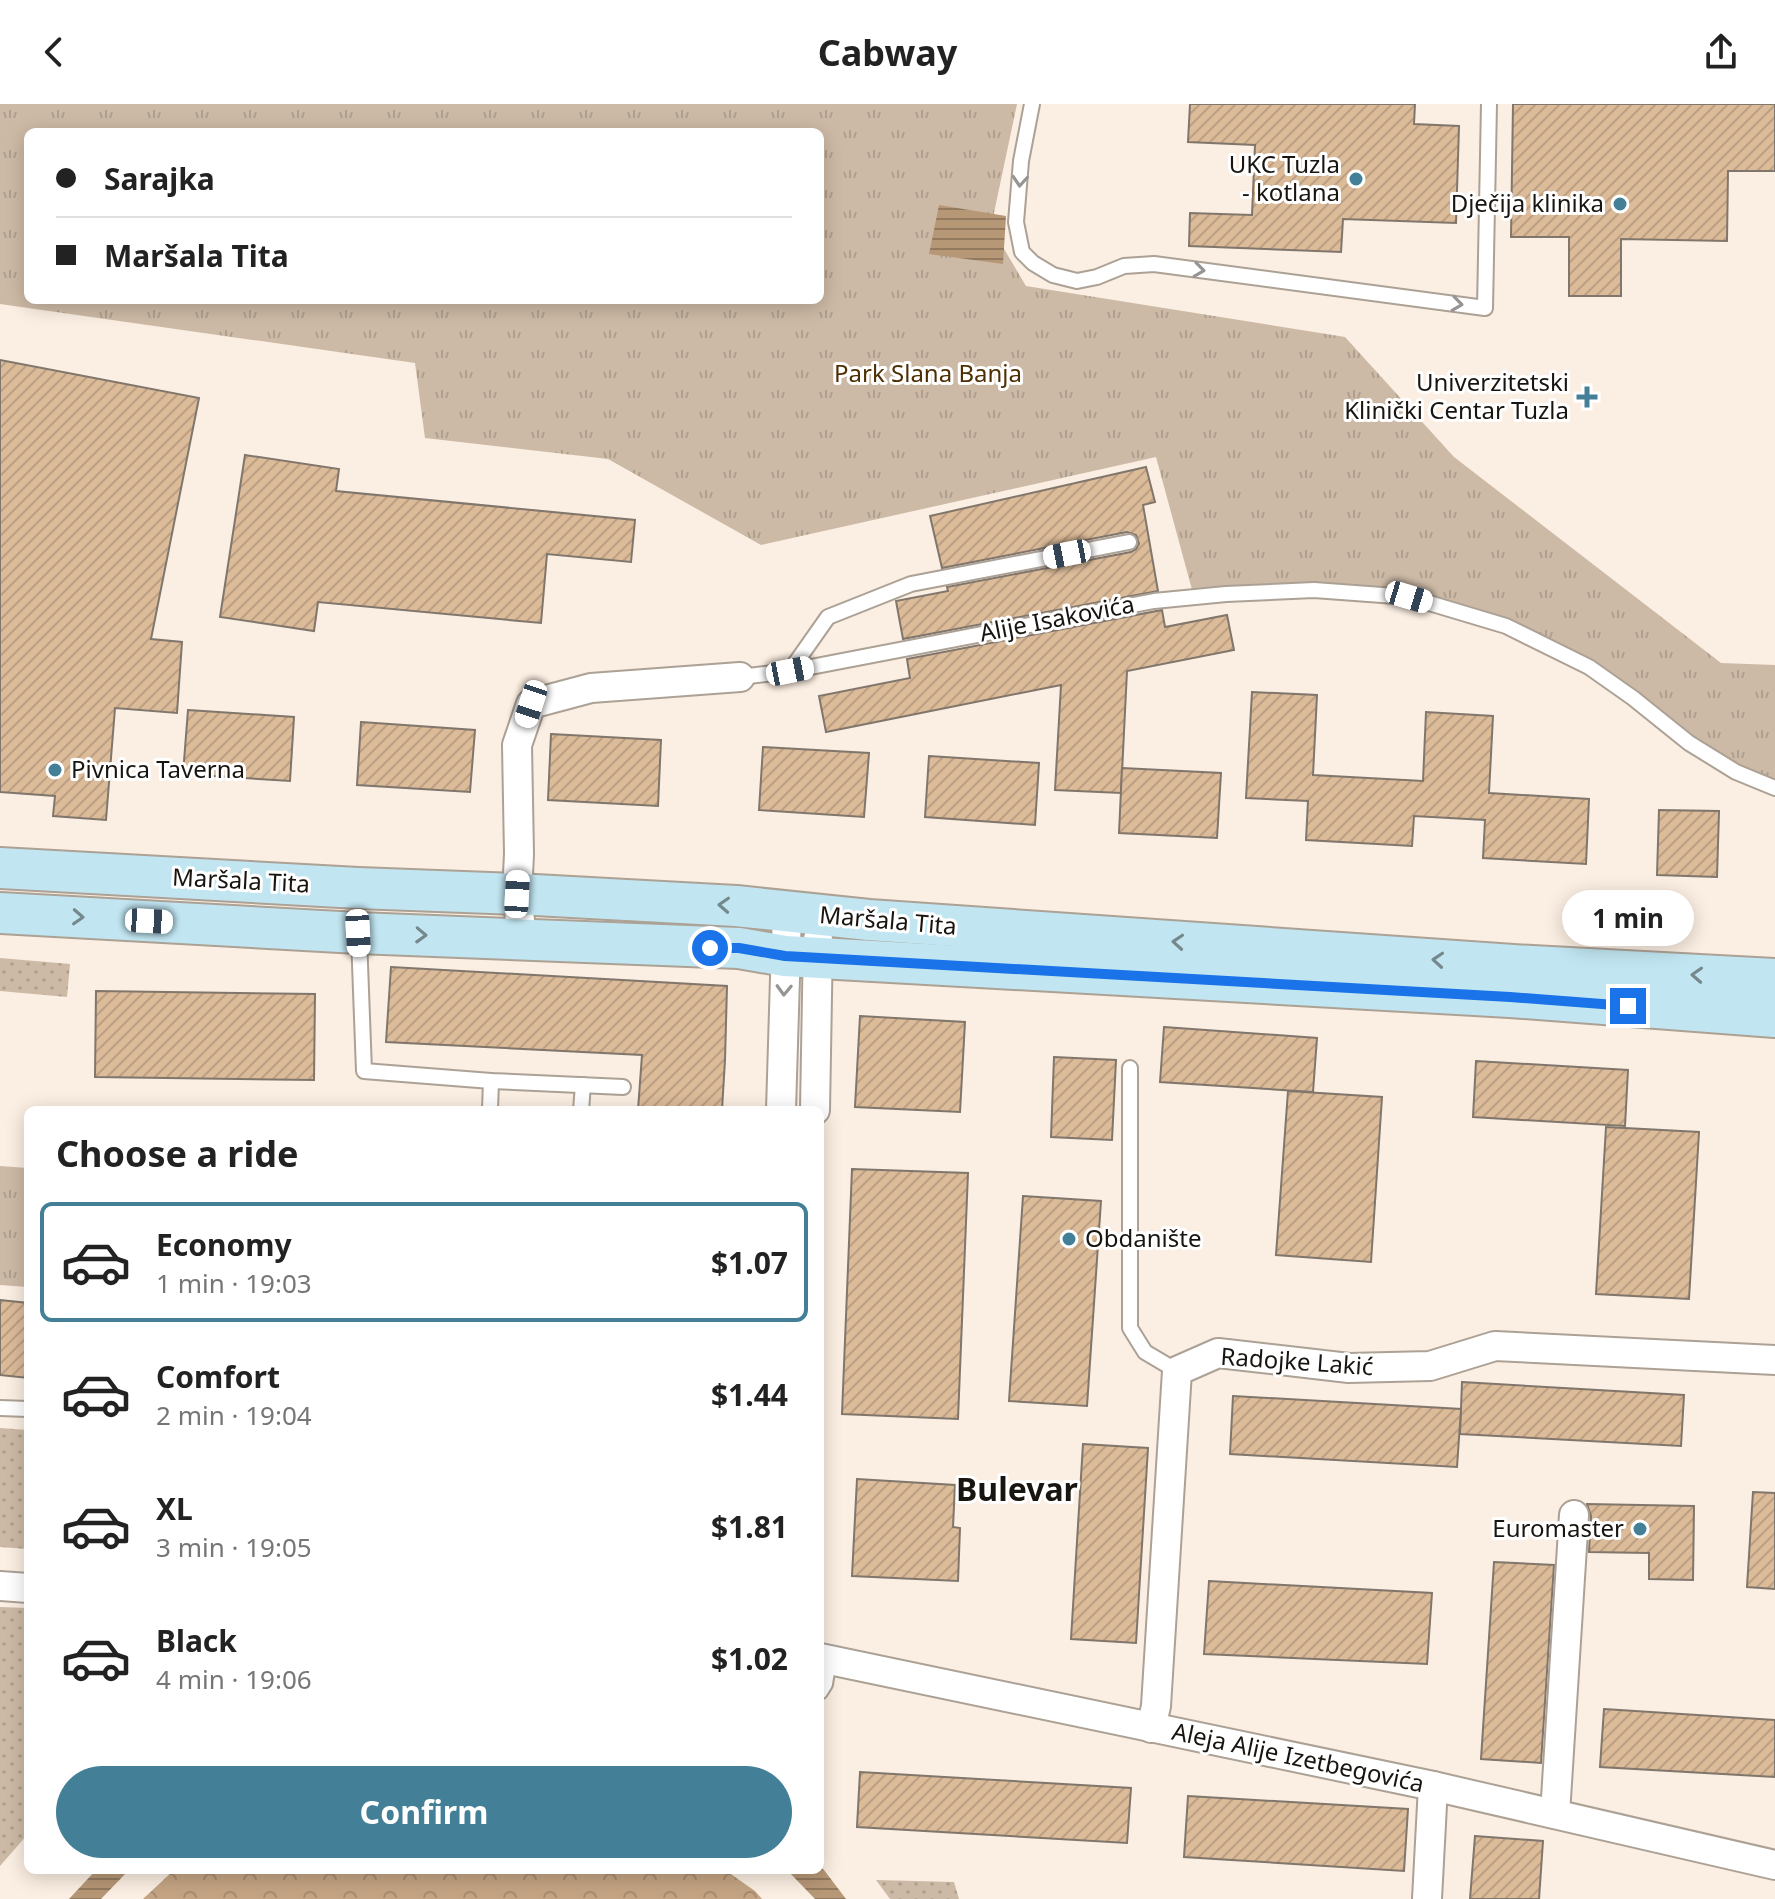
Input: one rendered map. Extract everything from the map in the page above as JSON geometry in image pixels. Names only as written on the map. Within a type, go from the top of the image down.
[{"type":"main road","name":"Maršala Tita","points":[[0,868],[736,906],[885,921],[1497,964],[1775,979]]},
{"type":"main road","name":"Maršala Tita","points":[[0,913],[358,933],[739,948],[802,956],[1510,997],[1775,1017]]},
{"type":"street","name":"Alije Isakovića","points":[[522,938],[517,894],[517,745],[531,704],[591,688],[740,677]]},
{"type":"street","points":[[803,914],[802,956],[815,1106]]},
{"type":"street","points":[[782,1106],[802,956]]},
{"type":"street","name":"Radojke Lakić","points":[[1177,1371],[1218,1353],[1349,1368],[1430,1366],[1495,1346],[1775,1360]]},
{"type":"street","points":[[1151,1728],[1156,1706],[1177,1371]]},
{"type":"street","points":[[1555,1814],[1574,1515]]},
{"type":"street","points":[[0,1586],[24,1588]]},
{"type":"street","name":"Aleja Alije Izetbegovića","points":[[824,1659],[1433,1786],[1775,1865]]},
{"type":"street","points":[[1427,1899],[1433,1786]]},
{"type":"lane","points":[[1032,104],[1021,161],[1016,222],[1022,252],[1053,275],[1077,281],[1124,266],[1154,264],[1485,308],[1489,104]]},
{"type":"lane","points":[[790,671],[828,617],[911,584],[1129,542]]},
{"type":"lane","name":"Alije Isakovića","points":[[740,677],[790,671],[1154,601],[1314,590],[1409,597],[1506,626],[1589,667],[1689,743],[1736,772],[1775,788]]},
{"type":"lane","points":[[358,933],[364,1071],[623,1087]]},
{"type":"lane","points":[[1130,1068],[1130,1328],[1145,1352],[1177,1371]]},
{"type":"lane","points":[[490,1106],[491,1081]]},
{"type":"lane","points":[[581,1106],[583,1085]]},
{"type":"lane","points":[[0,1408],[24,1409]]},
{"type":"lane","points":[[824,1659],[824,1686]]},
{"type":"green space","name":"Park Slana Banja","points":[[0,104],[1017,104],[991,227],[1026,286],[1345,337],[1454,457],[1721,663],[1775,665],[1775,788],[1736,772],[1633,698],[1506,626],[1409,597],[1314,590],[1194,597],[1156,457],[761,545],[608,459],[425,438],[415,363],[0,304]]},
{"type":"green space","points":[[0,958],[70,964],[67,997],[0,991]]},
{"type":"green space","points":[[0,1166],[24,1168],[24,1287],[0,1285]]},
{"type":"green space","points":[[0,1428],[24,1430],[24,1549],[0,1547]]},
{"type":"green space","points":[[0,1607],[24,1608],[24,1839],[0,1866]]},
{"type":"green space","points":[[170,1874],[731,1874],[762,1899],[143,1899]]},
{"type":"green space","points":[[876,1880],[954,1882],[959,1899],[890,1899]]},
{"type":"shaded area","points":[[939,205],[1006,216],[1003,264],[929,254]]},
{"type":"shaded area","points":[[824,1870],[846,1899],[815,1899],[791,1874],[824,1874]]},
{"type":"shaded area","points":[[92,1874],[125,1874],[101,1899],[69,1899]]},
{"type":"building","name":"UKC Tuzla - kotlana","points":[[1190,104],[1415,104],[1414,124],[1459,126],[1456,223],[1343,219],[1341,252],[1189,246],[1190,213],[1252,215],[1255,145],[1188,142]]},
{"type":"building","name":"Dječija klinika","points":[[1513,104],[1775,104],[1775,171],[1728,171],[1727,241],[1621,239],[1621,296],[1569,296],[1569,237],[1511,237]]},
{"type":"building","points":[[0,360],[199,398],[151,639],[182,642],[177,713],[115,708],[106,820],[53,816],[55,796],[0,792]]},
{"type":"building","points":[[245,455],[339,469],[336,491],[635,520],[631,562],[547,554],[541,623],[318,602],[314,631],[220,617]]},
{"type":"building","points":[[1146,467],[1155,502],[1143,505],[1158,591],[903,639],[896,601],[948,591],[947,587],[1131,552],[1139,544],[1136,535],[1127,532],[942,568],[930,516]]},
{"type":"building","points":[[1162,610],[1165,627],[1227,615],[1234,650],[1127,671],[1121,793],[1055,790],[1061,685],[826,732],[819,696],[910,678],[907,659]]},
{"type":"building","points":[[1252,692],[1317,695],[1313,775],[1423,781],[1426,712],[1493,716],[1489,793],[1589,799],[1586,864],[1483,858],[1485,820],[1414,816],[1412,846],[1306,840],[1308,801],[1246,798]]},
{"type":"building","points":[[188,710],[294,717],[290,781],[183,774]]},
{"type":"building","points":[[361,722],[475,730],[470,792],[357,785]]},
{"type":"building","points":[[551,734],[661,740],[658,806],[548,800]]},
{"type":"building","points":[[763,747],[869,753],[864,817],[759,810]]},
{"type":"building","points":[[929,756],[1039,763],[1035,825],[925,817]]},
{"type":"building","points":[[1122,768],[1221,773],[1217,838],[1119,833]]},
{"type":"building","points":[[1659,810],[1719,811],[1717,877],[1657,875]]},
{"type":"building","points":[[391,967],[727,986],[722,1106],[638,1106],[642,1055],[386,1042]]},
{"type":"building","points":[[96,991],[315,994],[314,1080],[95,1077]]},
{"type":"building","points":[[860,1016],[965,1022],[960,1112],[855,1107]]},
{"type":"building","points":[[1164,1027],[1317,1038],[1313,1092],[1160,1082]]},
{"type":"building","points":[[1054,1057],[1116,1060],[1112,1140],[1051,1137]]},
{"type":"building","points":[[1476,1061],[1628,1070],[1625,1126],[1473,1117]]},
{"type":"building","points":[[1288,1091],[1382,1097],[1371,1262],[1276,1255]]},
{"type":"building","points":[[1606,1127],[1699,1132],[1689,1299],[1596,1294]]},
{"type":"building","points":[[852,1169],[968,1173],[958,1419],[842,1414]]},
{"type":"building","points":[[1023,1196],[1101,1201],[1087,1406],[1009,1401]]},
{"type":"building","points":[[0,1300],[24,1303],[24,1378],[0,1375]]},
{"type":"building","points":[[1462,1382],[1684,1395],[1681,1446],[1460,1434]]},
{"type":"building","points":[[1233,1396],[1461,1409],[1457,1467],[1230,1454]]},
{"type":"building","points":[[1083,1444],[1148,1448],[1136,1643],[1071,1639]]},
{"type":"building","points":[[857,1479],[955,1485],[953,1527],[960,1528],[958,1581],[852,1576]]},
{"type":"building","points":[[1753,1492],[1775,1493],[1775,1589],[1747,1587]]},
{"type":"building","name":"Euromaster","points":[[1587,1504],[1694,1506],[1693,1580],[1649,1579],[1649,1553],[1589,1552],[1591,1516]]},
{"type":"building","points":[[1494,1562],[1554,1565],[1541,1763],[1481,1759]]},
{"type":"building","points":[[1209,1581],[1432,1593],[1427,1664],[1204,1654]]},
{"type":"building","points":[[1604,1709],[1775,1720],[1775,1777],[1600,1767]]},
{"type":"building","points":[[860,1772],[1131,1788],[1127,1843],[857,1827]]},
{"type":"building","points":[[1188,1796],[1408,1809],[1404,1871],[1184,1857]]},
{"type":"building","points":[[1475,1836],[1543,1841],[1539,1899],[1470,1899]]},
{"type":"place","name":"UKC Tuzla - kotlana","points":[[1356,179]]},
{"type":"place","name":"Dječija klinika","points":[[1620,204]]},
{"type":"place","name":"Univerzitetski Klinički Centar Tuzla","points":[[1587,397]]},
{"type":"place","name":"Pivnica Taverna","points":[[55,770]]},
{"type":"place","name":"Obdanište","points":[[1069,1239]]},
{"type":"place","name":"Euromaster","points":[[1640,1529]]},
{"type":"district","name":"Bulevar","points":[[1017,1490]]},
{"type":"route","points":[[710,948],[739,948],[785,956],[1628,1006]]}]
